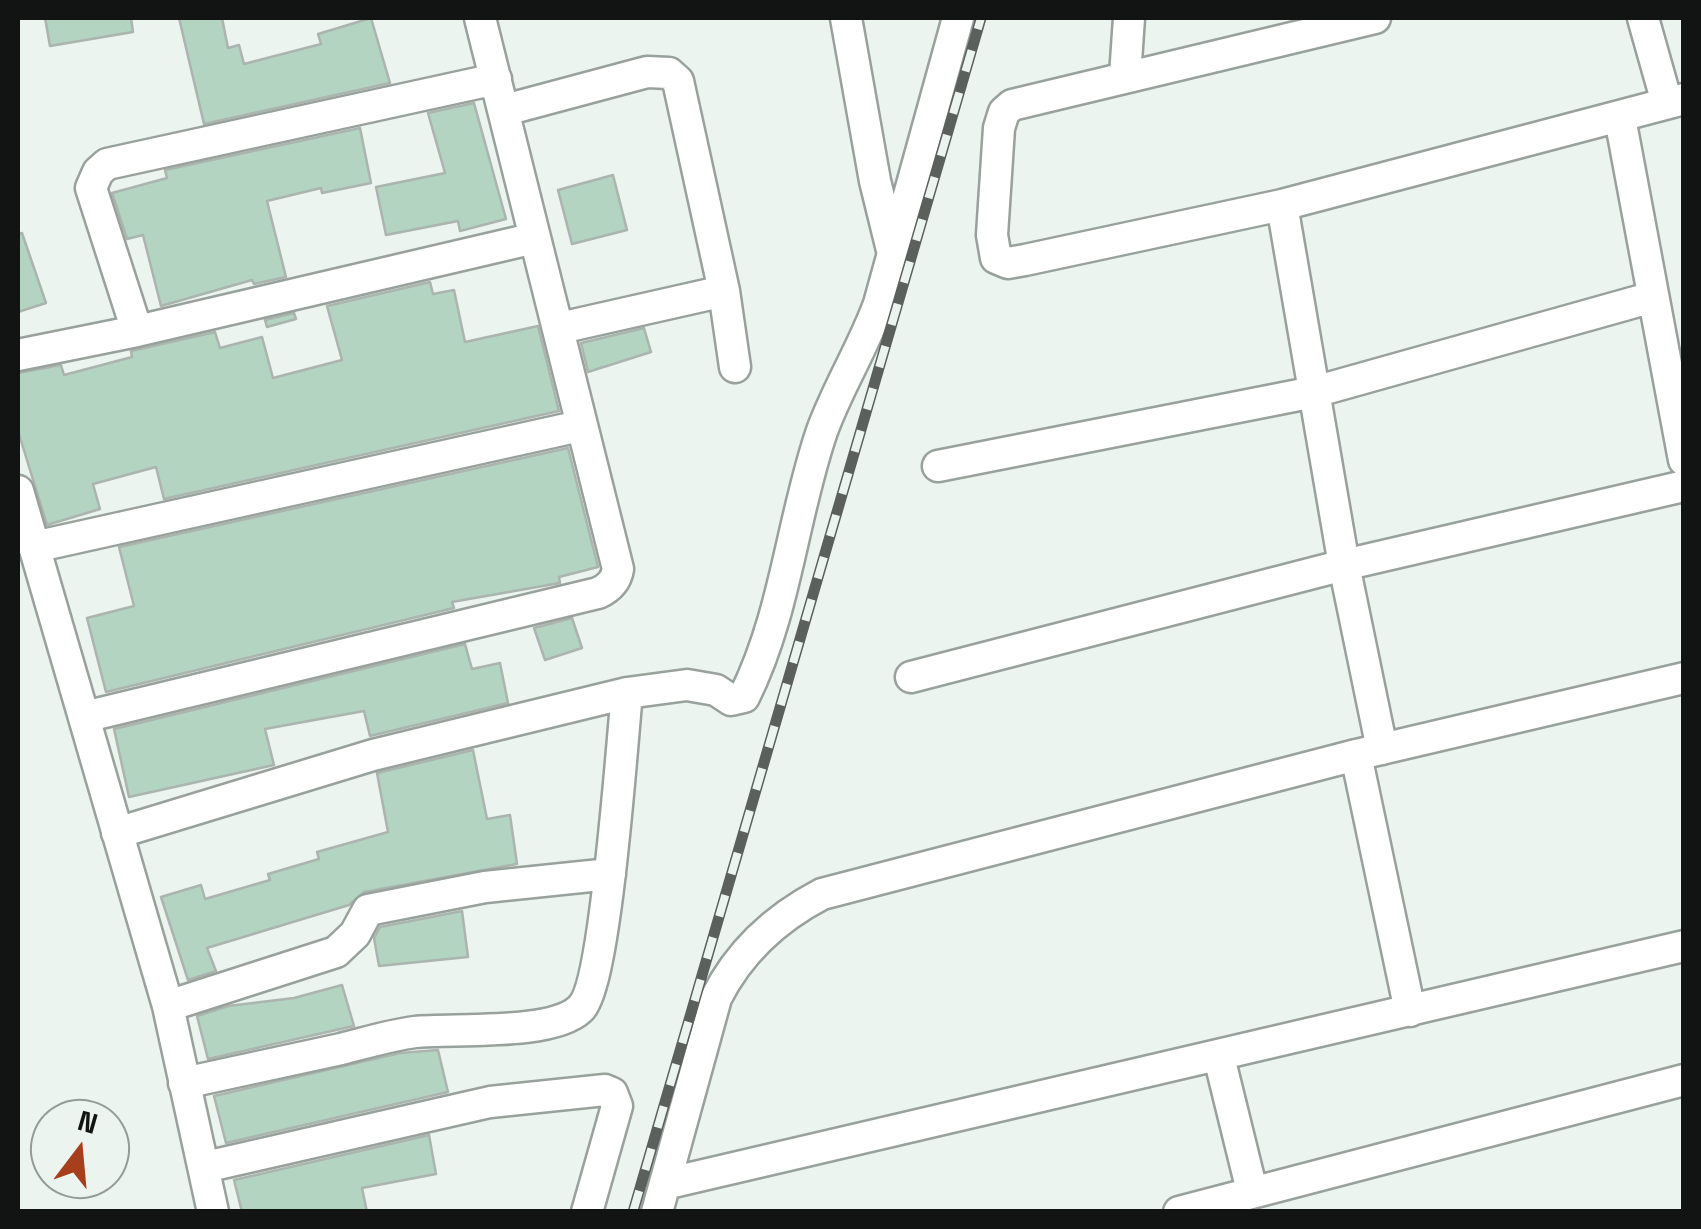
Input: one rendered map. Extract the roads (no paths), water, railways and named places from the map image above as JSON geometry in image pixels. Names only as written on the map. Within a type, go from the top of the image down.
[{"type":"street","points":[[84,717],[606,589],[618,569],[480,18]]},
{"type":"street","points":[[846,18],[874,180],[892,254]]},
{"type":"street","points":[[117,833],[373,756],[627,694],[687,684],[716,690],[731,700],[744,697],[788,572],[821,434],[847,369],[870,327],[958,18]]},
{"type":"street","points":[[1124,76],[1129,18]]},
{"type":"street","points":[[1375,18],[1024,100],[1004,112],[999,128],[992,235],[996,258],[1008,263],[1026,260],[1282,205],[1675,101],[1643,18]]},
{"type":"street","points":[[505,110],[648,72],[669,72],[682,91],[724,292],[735,367]]},
{"type":"street","points":[[137,331],[90,188],[98,172],[108,164],[496,79]]},
{"type":"street","points":[[1620,118],[1683,448]]},
{"type":"street","points":[[1282,205],[1344,565],[1410,1011]]},
{"type":"street","points":[[18,356],[535,238]]},
{"type":"street","points":[[560,328],[724,292]]},
{"type":"street","points":[[938,466],[1314,392],[1653,296]]},
{"type":"street","points":[[34,547],[580,426]]},
{"type":"street","points":[[911,677],[1344,565],[1684,486]]},
{"type":"street","points":[[18,491],[168,1006],[213,1212]]},
{"type":"street","points":[[1684,678],[1369,752],[822,894],[788,912],[732,967],[716,998],[661,1198],[1219,1057],[1684,946]]},
{"type":"street","points":[[184,1083],[415,1032],[488,1032],[566,1018],[582,1009],[589,993],[610,874],[627,694]]},
{"type":"street","points":[[168,1006],[336,952],[356,934],[368,910],[485,887],[610,874]]},
{"type":"street","points":[[1219,1057],[1252,1191]]},
{"type":"street","points":[[1179,1212],[1684,1080]]},
{"type":"street","points":[[205,1167],[490,1102],[605,1090],[612,1093],[616,1106],[588,1212]]},
{"type":"railway","points":[[633,1212],[981,18]]}]
